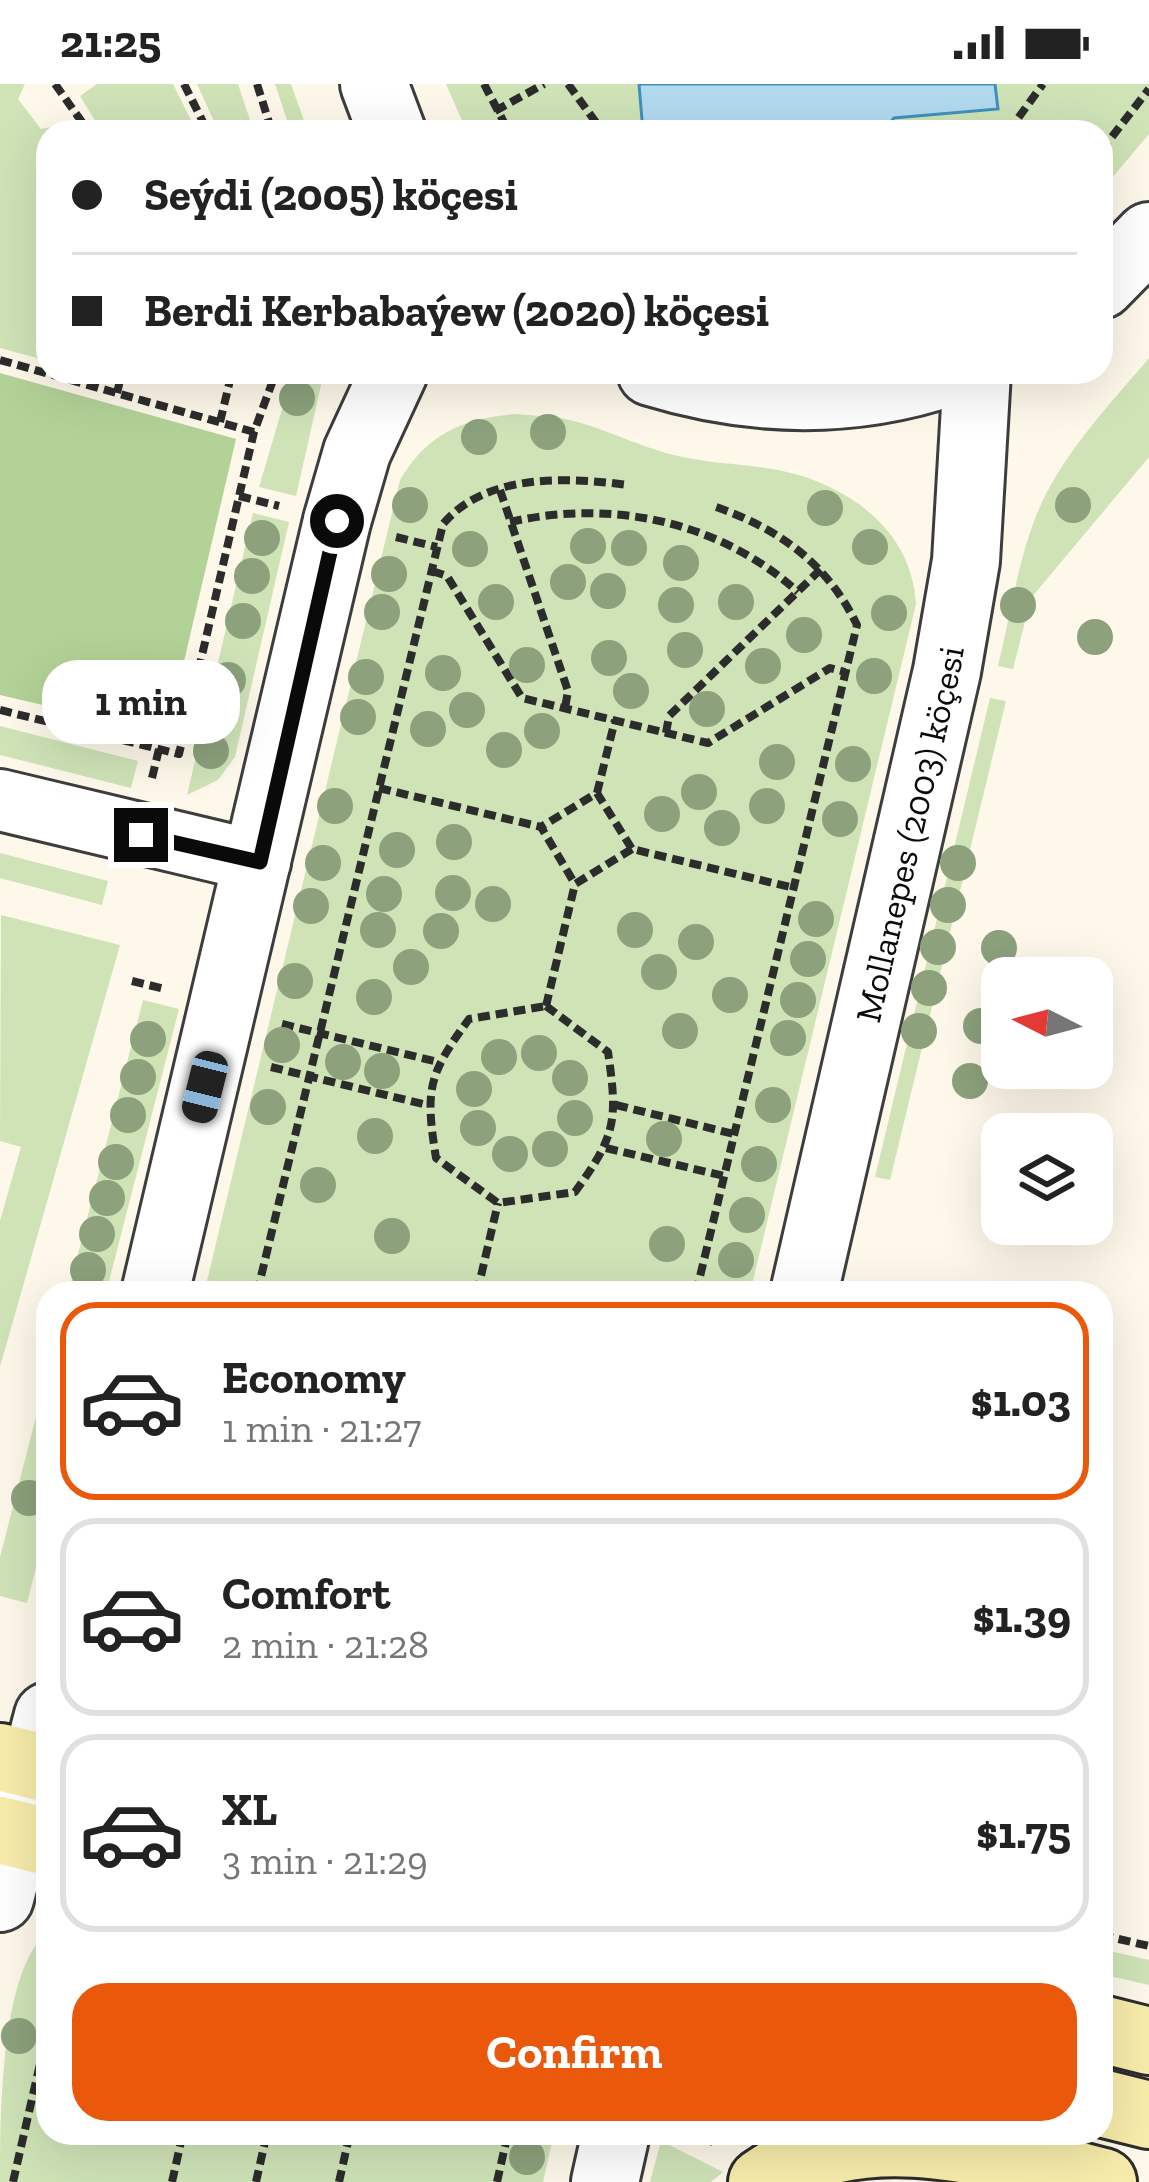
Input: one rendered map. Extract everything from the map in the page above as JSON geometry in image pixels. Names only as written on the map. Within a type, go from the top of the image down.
[{"type":"main road","points":[[1113,2032],[1149,2041]]},
{"type":"main road","points":[[1113,2106],[1149,2115]]},
{"type":"main road","points":[[762,2182],[811,2158],[866,2145]]},
{"type":"main road","points":[[924,2145],[1009,2158],[1103,2182]]},
{"type":"street","points":[[374,84],[388,120]]},
{"type":"street","points":[[1113,273],[1149,236]]},
{"type":"street","points":[[158,1281],[337,521],[358,452],[389,384]]},
{"type":"street","points":[[690,384],[770,398],[840,398],[917,384]]},
{"type":"street","name":"Mollanepes (2003) köçesi","points":[[807,1281],[947,670],[966,560],[976,384]]},
{"type":"street","points":[[0,800],[260,862]]},
{"type":"street","points":[[0,1898],[21,1835],[32,1752]]},
{"type":"street","points":[[605,2182],[613,2145]]},
{"type":"path","points":[[184,84],[202,120]]},
{"type":"path","points":[[256,84],[268,120]]},
{"type":"path","points":[[484,84],[502,120]]},
{"type":"path","points":[[496,111],[544,84]]},
{"type":"path","points":[[568,84],[594,120]]},
{"type":"path","points":[[1022,120],[1043,84]]},
{"type":"path","points":[[61,86],[82,120]]},
{"type":"path","points":[[1113,136],[1149,89]]},
{"type":"path","points":[[0,360],[36,370]]},
{"type":"path","points":[[85,384],[254,432]]},
{"type":"path","points":[[117,393],[119,384]]},
{"type":"path","points":[[220,422],[229,384]]},
{"type":"path","points":[[0,710],[179,754],[254,432],[272,384]]},
{"type":"path","points":[[260,1281],[443,524],[451,514],[500,490],[534,482],[572,479],[628,485]]},
{"type":"path","points":[[500,490],[568,691],[565,708]]},
{"type":"path","points":[[239,496],[292,509]]},
{"type":"path","points":[[699,1281],[856,625],[845,600],[821,569],[763,524],[716,506]]},
{"type":"path","points":[[510,522],[554,512],[580,512],[675,524],[764,563],[798,592]]},
{"type":"path","points":[[389,535],[437,547]]},
{"type":"path","points":[[666,733],[669,716],[821,569]]},
{"type":"path","points":[[432,572],[447,575],[522,698],[666,733],[708,743],[830,668],[845,672]]},
{"type":"path","points":[[379,788],[541,827],[597,793],[615,720]]},
{"type":"path","points":[[597,793],[632,849],[794,888]]},
{"type":"path","points":[[541,827],[575,884],[546,1006]]},
{"type":"path","points":[[575,884],[632,849]]},
{"type":"path","points":[[546,1006],[608,1052],[616,1105],[606,1148],[575,1192],[498,1203],[436,1158],[427,1105],[438,1062],[469,1019],[546,1006]]},
{"type":"path","points":[[272,1022],[438,1062]]},
{"type":"path","points":[[261,1065],[427,1105]]},
{"type":"path","points":[[616,1105],[734,1134]]},
{"type":"path","points":[[606,1148],[724,1176]]},
{"type":"path","points":[[480,1281],[498,1203]]},
{"type":"path","points":[[1113,1938],[1149,1946]]},
{"type":"path","points":[[13,2182],[36,2082]]},
{"type":"path","points":[[172,2182],[180,2145]]},
{"type":"path","points":[[256,2182],[264,2145]]},
{"type":"path","points":[[339,2182],[347,2145]]},
{"type":"path","points":[[497,2182],[505,2145]]},
{"type":"green space","points":[[0,84],[25,84],[18,99],[36,122],[36,358],[0,348]]},
{"type":"green space","points":[[97,84],[173,84],[191,120],[95,120],[80,96]]},
{"type":"green space","points":[[197,84],[238,84],[250,120],[214,120]]},
{"type":"green space","points":[[275,84],[291,84],[304,120],[287,120]]},
{"type":"green space","points":[[446,84],[1149,84],[1149,134],[1113,177],[1113,120],[462,120]]},
{"type":"green space","points":[[1149,358],[1149,457],[1031,598],[1013,669],[998,666],[1021,562],[1042,502],[1077,445]]},
{"type":"green space","points":[[0,373],[236,439],[167,734],[0,695]]},
{"type":"green space","points":[[289,384],[321,384],[296,496],[259,487]]},
{"type":"green space","points":[[514,414],[554,417],[674,455],[802,476],[845,495],[880,523],[905,559],[912,580],[916,604],[753,1281],[207,1281],[400,480],[434,440],[478,420]]},
{"type":"green space","points":[[253,513],[289,522],[235,757],[218,780],[187,795]]},
{"type":"green space","points":[[990,698],[1006,701],[890,1180],[875,1177]]},
{"type":"green space","points":[[0,726],[138,761],[131,788],[0,755]]},
{"type":"green space","points":[[0,853],[108,881],[102,905],[0,878]]},
{"type":"green space","points":[[1,915],[120,945],[0,1367],[0,1221],[21,1147],[0,1141]]},
{"type":"green space","points":[[143,1000],[179,1009],[109,1281],[71,1281]]},
{"type":"green space","points":[[36,1417],[36,1568],[27,1603],[0,1596],[0,1557]]},
{"type":"green space","points":[[36,1946],[36,2145],[551,2145],[543,2182],[0,2182],[6,2047],[20,1978]]},
{"type":"green space","points":[[1113,1952],[1149,1960],[1149,1985],[1113,1977]]},
{"type":"green space","points":[[660,2145],[723,2172],[711,2182],[650,2182]]},
{"type":"water","points":[[639,84],[995,84],[998,109],[892,120],[642,120]]},
{"type":"route","points":[[141,835],[260,862],[337,521]]}]
